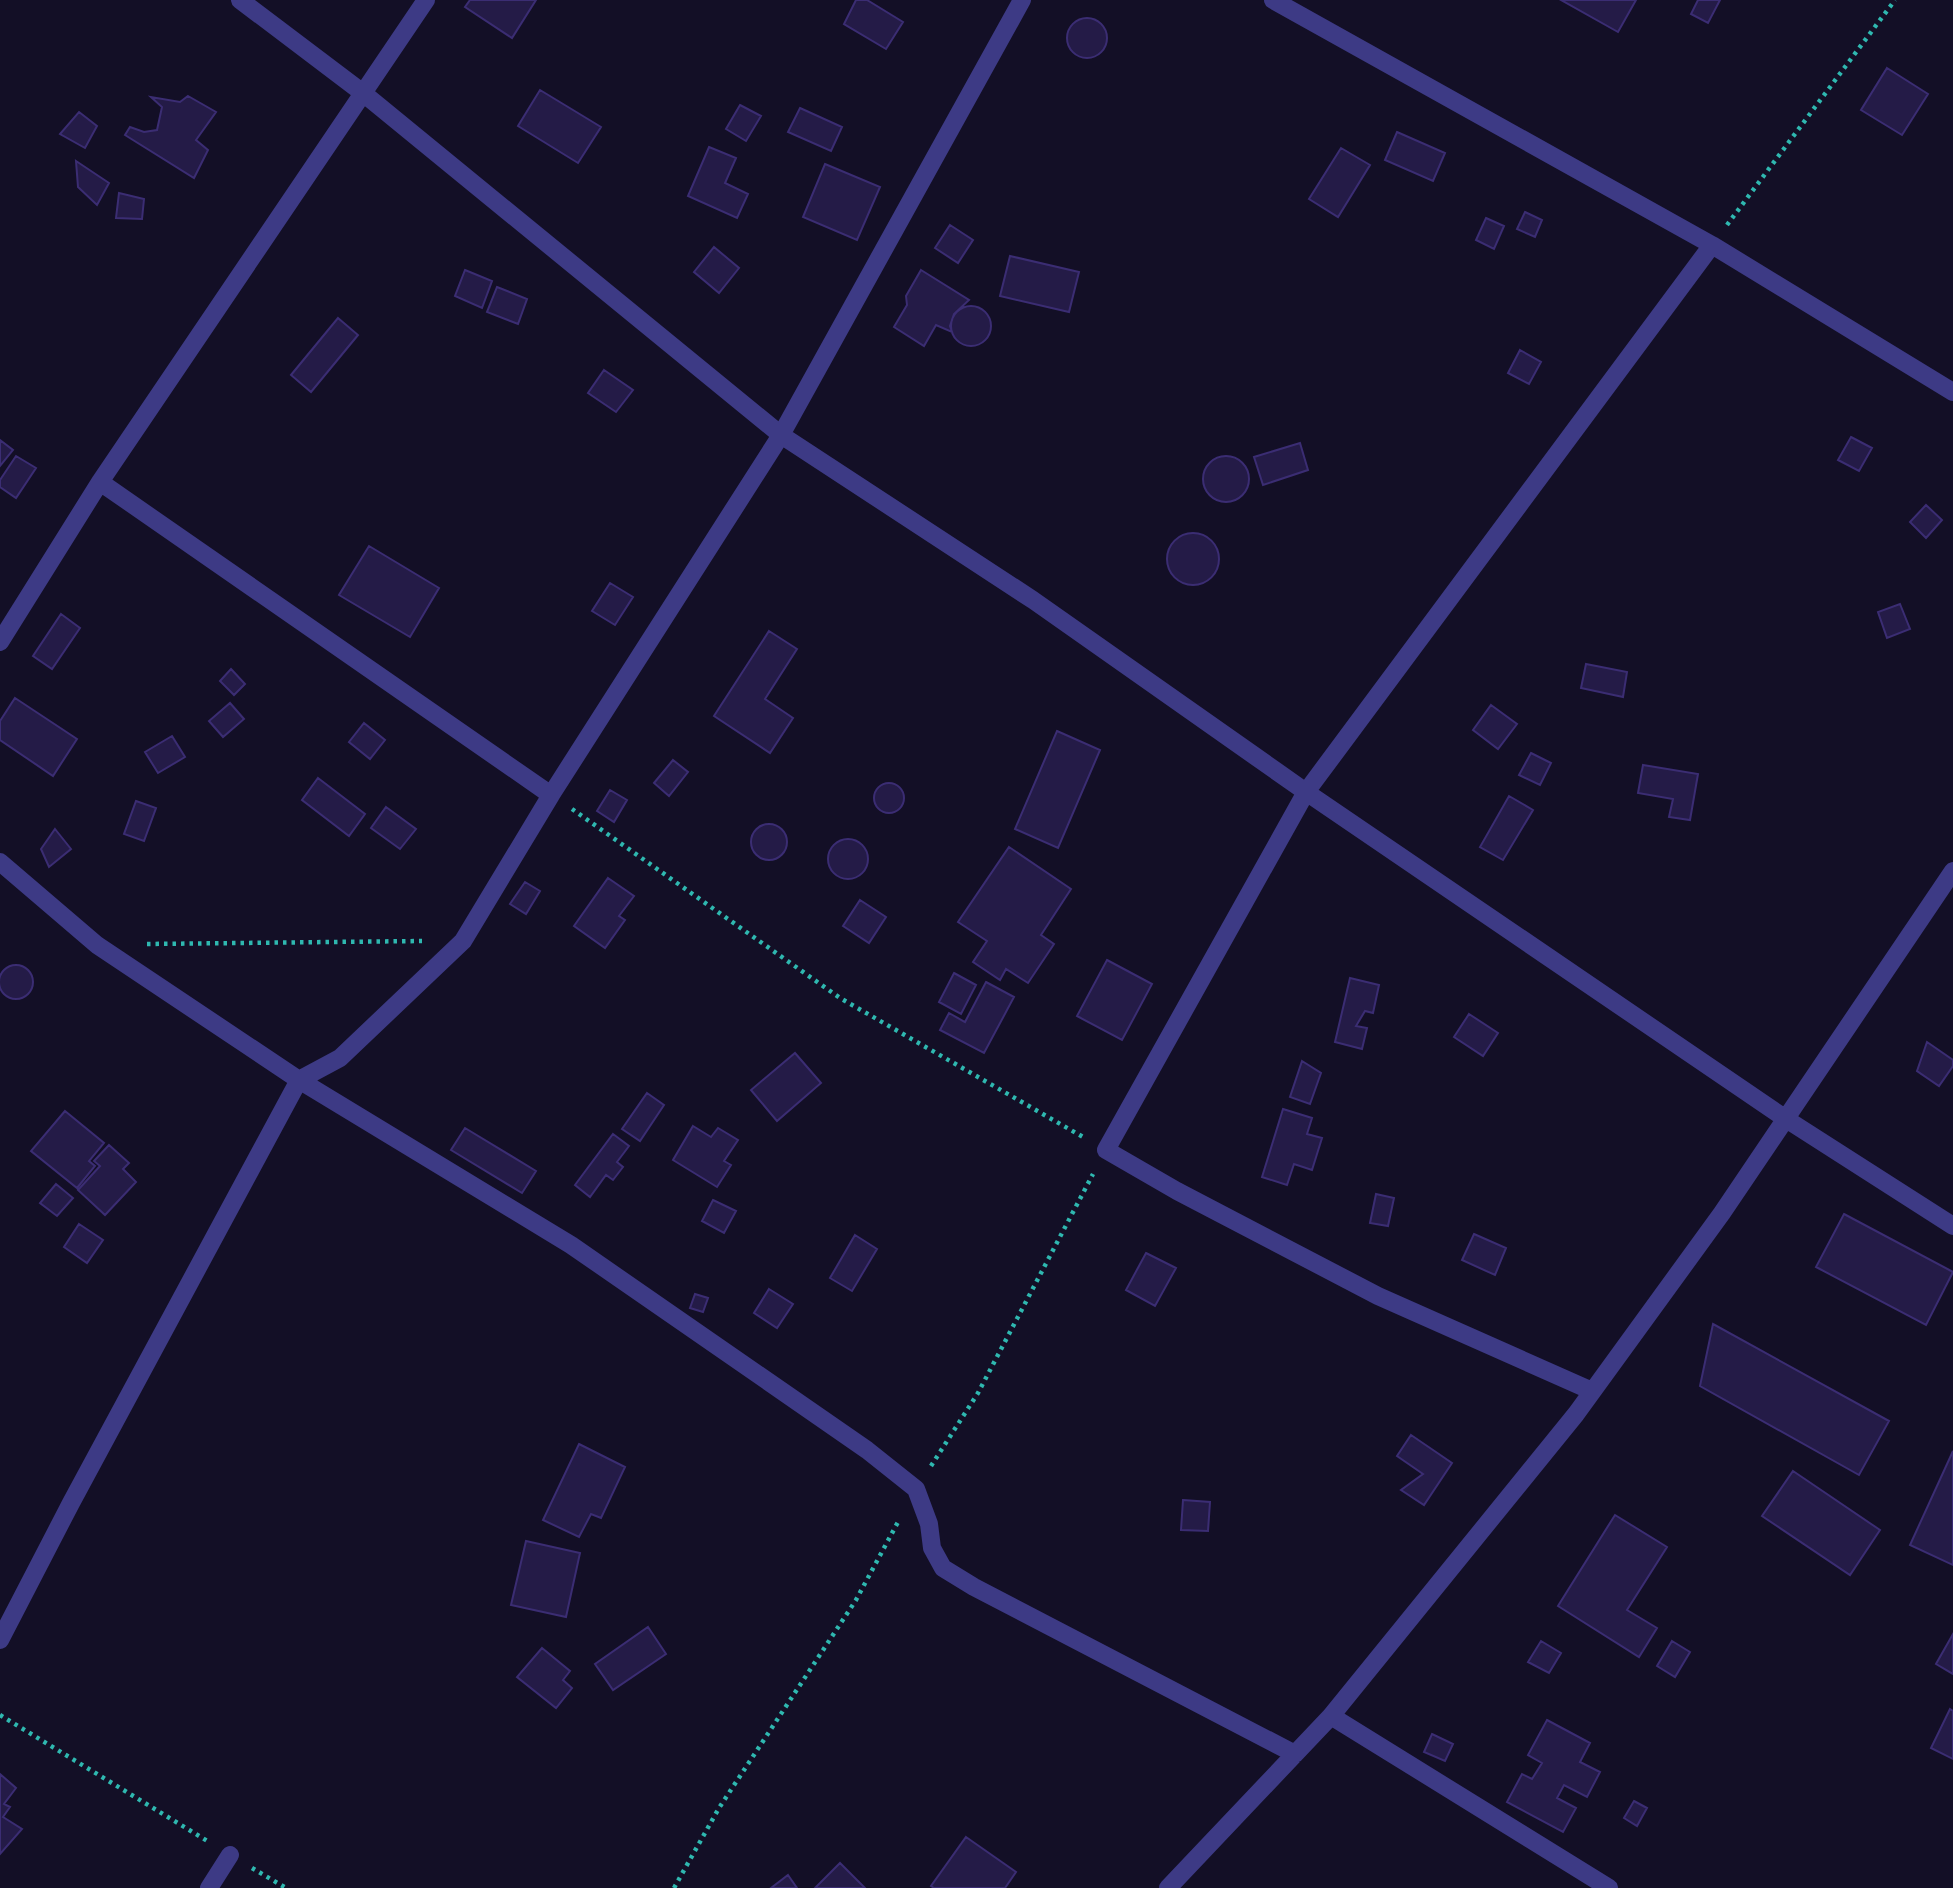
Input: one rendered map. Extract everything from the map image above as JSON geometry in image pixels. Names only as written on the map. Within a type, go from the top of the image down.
[{"type":"street","points":[[240,0],[363,93],[780,435],[1032,600],[1306,792],[1786,1119],[1953,1226]]},
{"type":"street","points":[[0,642],[100,482],[426,0]]},
{"type":"street","points":[[0,1640],[299,1080],[340,1058],[463,941],[551,795],[780,435],[1022,0]]},
{"type":"street","points":[[1273,0],[1712,245],[1953,392]]},
{"type":"street","points":[[1592,1391],[1378,1296],[1177,1191],[1106,1150],[1306,792],[1712,245]]},
{"type":"street","points":[[100,482],[551,795]]},
{"type":"street","points":[[0,862],[97,945],[299,1080],[571,1245],[867,1450],[916,1489],[929,1524],[932,1548],[943,1568],[974,1587],[1295,1754]]},
{"type":"street","points":[[1168,1888],[1331,1716],[1592,1391],[1722,1213],[1953,871]]},
{"type":"street","points":[[1331,1716],[1609,1888]]},
{"type":"street","points":[[209,1888],[230,1854]]},
{"type":"path","points":[[1712,245],[1895,0]]},
{"type":"path","points":[[551,795],[840,998],[1106,1150],[978,1393],[916,1489],[856,1600],[719,1808],[674,1888]]},
{"type":"path","points":[[97,945],[463,941]]},
{"type":"path","points":[[0,1715],[286,1888]]},
{"type":"building","points":[[470,0],[536,0],[512,38],[465,7]]},
{"type":"building","points":[[856,0],[867,0],[903,22],[886,49],[844,24]]},
{"type":"building","points":[[1561,0],[1636,0],[1618,32]]},
{"type":"building","points":[[1698,0],[1720,0],[1708,23],[1691,14]]},
{"type":"building","points":[[1087,18],[1101,24],[1107,38],[1101,52],[1087,58],[1073,52],[1067,38],[1073,24]]},
{"type":"building","points":[[1887,68],[1928,94],[1902,135],[1861,110]]},
{"type":"building","points":[[540,90],[601,127],[578,163],[518,126]]},
{"type":"building","points":[[188,96],[216,112],[196,140],[208,150],[194,178],[125,135],[130,127],[144,132],[157,130],[162,107],[151,97],[180,102]]},
{"type":"building","points":[[740,105],[761,116],[746,141],[726,129]]},
{"type":"building","points":[[800,108],[842,127],[831,151],[788,132]]},
{"type":"building","points":[[79,112],[97,126],[85,148],[60,134]]},
{"type":"building","points":[[1397,132],[1445,153],[1433,181],[1385,160]]},
{"type":"building","points":[[709,147],[736,158],[725,183],[748,194],[737,218],[688,196]]},
{"type":"building","points":[[1341,148],[1370,165],[1338,217],[1309,199]]},
{"type":"building","points":[[76,161],[109,183],[97,205],[78,187]]},
{"type":"building","points":[[825,164],[880,187],[857,240],[803,217]]},
{"type":"building","points":[[119,193],[144,199],[142,219],[116,218]]},
{"type":"building","points":[[1525,212],[1542,220],[1535,237],[1517,229]]},
{"type":"building","points":[[1486,218],[1504,226],[1494,249],[1476,240]]},
{"type":"building","points":[[950,225],[973,240],[958,263],[935,248]]},
{"type":"building","points":[[714,247],[739,268],[719,293],[694,272]]},
{"type":"building","points":[[1010,256],[1079,272],[1069,312],[1000,296]]},
{"type":"building","points":[[465,270],[492,281],[482,308],[455,296]]},
{"type":"building","points":[[921,270],[969,300],[954,314],[950,326],[952,332],[936,325],[924,346],[894,327],[907,305],[906,296]]},
{"type":"building","points":[[497,287],[527,299],[518,324],[487,312]]},
{"type":"building","points":[[971,306],[985,312],[991,326],[985,340],[971,346],[957,340],[951,326],[957,312]]},
{"type":"building","points":[[338,318],[358,335],[311,392],[291,375]]},
{"type":"building","points":[[1520,350],[1541,362],[1529,384],[1508,373]]},
{"type":"building","points":[[604,370],[633,390],[616,412],[588,393]]},
{"type":"building","points":[[1851,437],[1872,448],[1859,471],[1838,460]]},
{"type":"building","points":[[0,440],[13,450],[0,466]]},
{"type":"building","points":[[1300,443],[1308,470],[1263,485],[1254,457]]},
{"type":"building","points":[[16,456],[36,468],[16,498],[0,487],[0,480]]},
{"type":"building","points":[[1226,456],[1243,462],[1249,479],[1243,496],[1226,502],[1209,496],[1203,479],[1209,462]]},
{"type":"building","points":[[1926,505],[1942,520],[1926,538],[1910,522]]},
{"type":"building","points":[[1193,533],[1203,535],[1211,541],[1217,549],[1217,569],[1211,577],[1203,583],[1193,585],[1183,583],[1175,577],[1169,569],[1167,559],[1169,549],[1175,541],[1183,535]]},
{"type":"building","points":[[369,546],[439,588],[410,637],[339,595]]},
{"type":"building","points":[[610,583],[633,597],[615,625],[592,611]]},
{"type":"building","points":[[1900,604],[1910,629],[1887,638],[1878,612]]},
{"type":"building","points":[[61,614],[80,628],[52,669],[33,656]]},
{"type":"building","points":[[769,631],[797,649],[765,699],[793,718],[770,753],[714,716]]},
{"type":"building","points":[[1586,664],[1627,672],[1623,697],[1581,688]]},
{"type":"building","points":[[231,669],[245,684],[234,695],[220,681]]},
{"type":"building","points":[[15,698],[77,739],[53,776],[0,740],[0,721]]},
{"type":"building","points":[[230,703],[244,719],[223,737],[209,721]]},
{"type":"building","points":[[1491,705],[1517,724],[1498,749],[1473,730]]},
{"type":"building","points":[[364,723],[385,740],[370,759],[349,742]]},
{"type":"building","points":[[1057,731],[1100,750],[1058,848],[1015,829]]},
{"type":"building","points":[[172,736],[185,757],[158,773],[145,752]]},
{"type":"building","points":[[1531,753],[1551,763],[1540,785],[1519,775]]},
{"type":"building","points":[[673,760],[688,772],[669,796],[654,783]]},
{"type":"building","points":[[1643,765],[1698,774],[1690,820],[1669,817],[1673,799],[1638,793]]},
{"type":"building","points":[[318,778],[365,814],[349,836],[302,800]]},
{"type":"building","points":[[889,783],[900,787],[904,798],[900,809],[889,813],[878,809],[874,798],[878,787]]},
{"type":"building","points":[[610,790],[627,800],[614,822],[597,811]]},
{"type":"building","points":[[1509,796],[1533,810],[1503,860],[1480,847]]},
{"type":"building","points":[[136,801],[156,808],[144,841],[124,834]]},
{"type":"building","points":[[386,807],[416,829],[400,849],[371,828]]},
{"type":"building","points":[[769,824],[782,829],[787,842],[782,855],[769,860],[756,855],[751,842],[756,829]]},
{"type":"building","points":[[55,829],[71,849],[49,867],[41,849]]},
{"type":"building","points":[[848,839],[856,840],[862,845],[867,851],[867,867],[862,873],[856,878],[848,879],[840,878],[834,873],[829,867],[828,859],[829,851],[834,845],[840,840]]},
{"type":"building","points":[[1009,847],[1071,889],[1041,935],[1054,944],[1028,983],[1006,969],[1000,980],[973,962],[987,941],[958,922]]},
{"type":"building","points":[[608,878],[634,896],[619,916],[625,920],[605,948],[574,926]]},
{"type":"building","points":[[525,882],[540,891],[526,914],[510,904]]},
{"type":"building","points":[[860,900],[886,917],[869,943],[843,926]]},
{"type":"building","points":[[1107,960],[1152,984],[1122,1040],[1077,1016]]},
{"type":"building","points":[[16,965],[28,970],[33,982],[28,994],[16,999],[4,994],[-1,982],[4,970]]},
{"type":"building","points":[[954,973],[976,985],[961,1014],[939,1002]]},
{"type":"building","points":[[1350,978],[1379,985],[1373,1013],[1365,1011],[1356,1026],[1367,1028],[1362,1049],[1335,1042]]},
{"type":"building","points":[[986,982],[1014,997],[984,1053],[940,1030],[949,1013],[965,1022]]},
{"type":"building","points":[[1469,1014],[1498,1033],[1483,1056],[1454,1037]]},
{"type":"building","points":[[1927,1042],[1953,1060],[1953,1066],[1939,1086],[1917,1071]]},
{"type":"building","points":[[795,1053],[821,1083],[777,1121],[751,1090]]},
{"type":"building","points":[[1302,1061],[1321,1073],[1310,1104],[1290,1097]]},
{"type":"building","points":[[647,1093],[664,1105],[640,1141],[622,1129]]},
{"type":"building","points":[[1283,1109],[1312,1118],[1307,1134],[1322,1138],[1312,1170],[1294,1164],[1287,1185],[1262,1177]]},
{"type":"building","points":[[65,1111],[104,1143],[89,1161],[95,1166],[77,1188],[31,1151]]},
{"type":"building","points":[[693,1126],[711,1137],[718,1128],[738,1140],[724,1161],[731,1165],[717,1187],[673,1160]]},
{"type":"building","points":[[465,1128],[536,1171],[522,1193],[451,1150]]},
{"type":"building","points":[[613,1134],[629,1146],[617,1162],[623,1167],[613,1180],[606,1175],[590,1197],[575,1185]]},
{"type":"building","points":[[109,1145],[129,1163],[123,1169],[136,1182],[105,1215],[78,1190],[100,1166],[94,1161]]},
{"type":"building","points":[[56,1184],[73,1198],[57,1216],[40,1203]]},
{"type":"building","points":[[1376,1194],[1394,1198],[1388,1226],[1370,1223]]},
{"type":"building","points":[[713,1200],[736,1211],[724,1233],[702,1221]]},
{"type":"building","points":[[1844,1214],[1953,1272],[1926,1325],[1816,1267]]},
{"type":"building","points":[[79,1224],[103,1240],[87,1263],[64,1247]]},
{"type":"building","points":[[1474,1234],[1506,1248],[1495,1275],[1462,1260]]},
{"type":"building","points":[[855,1235],[877,1249],[852,1291],[830,1278]]},
{"type":"building","points":[[1146,1253],[1176,1268],[1155,1306],[1126,1290]]},
{"type":"building","points":[[769,1289],[793,1304],[777,1328],[754,1313]]},
{"type":"building","points":[[695,1294],[708,1298],[703,1312],[690,1308]]},
{"type":"building","points":[[1713,1324],[1889,1421],[1859,1475],[1700,1386]]},
{"type":"building","points":[[1411,1435],[1452,1463],[1424,1505],[1401,1490],[1423,1474],[1397,1456]]},
{"type":"building","points":[[579,1444],[625,1467],[601,1518],[591,1514],[579,1537],[543,1520]]},
{"type":"building","points":[[1953,1451],[1953,1565],[1910,1545]]},
{"type":"building","points":[[1793,1471],[1880,1530],[1850,1575],[1762,1516]]},
{"type":"building","points":[[1183,1500],[1210,1502],[1208,1531],[1181,1530]]},
{"type":"building","points":[[1615,1515],[1667,1547],[1627,1610],[1657,1628],[1639,1657],[1558,1606]]},
{"type":"building","points":[[526,1541],[580,1553],[566,1617],[511,1605]]},
{"type":"building","points":[[648,1627],[666,1654],[613,1690],[595,1664]]},
{"type":"building","points":[[1953,1634],[1953,1674],[1936,1664]]},
{"type":"building","points":[[1541,1641],[1561,1653],[1549,1673],[1528,1662]]},
{"type":"building","points":[[1672,1641],[1690,1652],[1675,1677],[1657,1666]]},
{"type":"building","points":[[542,1648],[570,1671],[563,1680],[572,1688],[556,1708],[517,1677]]},
{"type":"building","points":[[1950,1709],[1953,1711],[1953,1759],[1931,1748]]},
{"type":"building","points":[[1547,1720],[1590,1743],[1580,1762],[1600,1772],[1587,1797],[1564,1785],[1557,1798],[1576,1808],[1563,1832],[1507,1802],[1522,1774],[1532,1779],[1542,1763],[1528,1755]]},
{"type":"building","points":[[1432,1734],[1453,1744],[1445,1761],[1424,1752]]},
{"type":"building","points":[[0,1774],[16,1788],[4,1804],[10,1807],[3,1817],[22,1829],[0,1854]]},
{"type":"building","points":[[1634,1801],[1647,1808],[1637,1826],[1624,1818]]},
{"type":"building","points":[[966,1837],[1016,1872],[1005,1888],[931,1886]]},
{"type":"building","points":[[840,1863],[865,1888],[815,1888]]},
{"type":"building","points":[[788,1875],[797,1888],[771,1888]]}]
